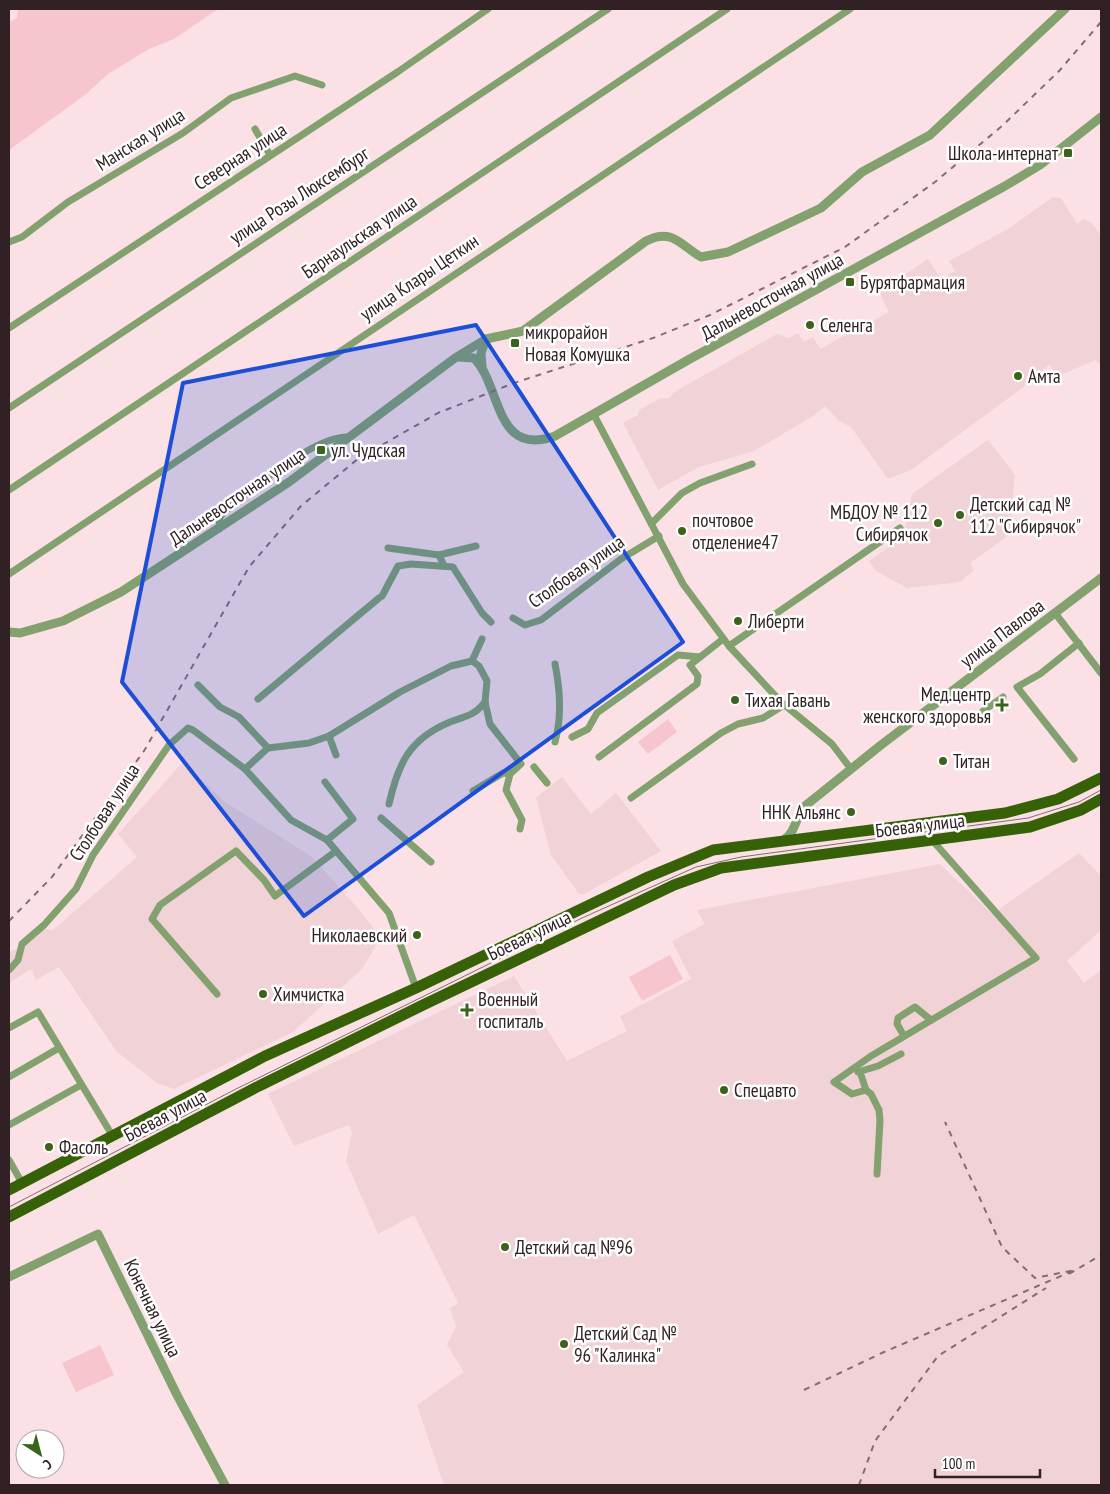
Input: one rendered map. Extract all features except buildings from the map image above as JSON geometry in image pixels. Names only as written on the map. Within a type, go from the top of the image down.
[{"type":"main road","name":"Боевая улица","points":[[9,1190],[265,1056],[416,988],[680,863],[712,850],[1005,813],[1058,799],[1101,778]]},
{"type":"main road","name":"Боевая улица","points":[[9,1217],[259,1086],[649,896],[699,875],[721,868],[1030,828],[1081,810],[1101,799]]},
{"type":"main road","name":"Столбовая улица","points":[[416,988],[423,1005]]},
{"type":"street","name":"Северная улица","points":[[9,328],[400,71],[488,9]]},
{"type":"street","name":"улица Розы Люксембург","points":[[9,408],[608,9]]},
{"type":"street","name":"Барнаульская улица","points":[[9,490],[727,9]]},
{"type":"street","name":"улица Клары Цеткин","points":[[9,574],[341,349],[850,9]]},
{"type":"street","name":"Дальневосточная улица","points":[[9,632],[20,633],[63,621],[121,592],[289,482],[455,358],[486,339],[523,331],[646,241],[659,235],[669,236],[701,257],[728,252],[821,208],[862,172],[930,135],[1065,9]]},
{"type":"street","name":"Манская улица","points":[[9,242],[22,237],[68,202],[183,133],[231,98],[295,76],[322,85]]},
{"type":"street","name":"Дальневосточная улица","points":[[486,339],[481,353],[482,366],[490,392],[505,422],[513,432],[523,438],[543,441],[594,416],[688,360],[1005,186],[1040,165],[1101,117]]},
{"type":"street","points":[[255,130],[270,156]]},
{"type":"street","points":[[455,358],[464,356],[474,358],[482,366]]},
{"type":"street","points":[[594,416],[683,584],[723,639],[784,704],[832,744],[851,769]]},
{"type":"street","points":[[219,529],[220,517],[231,504],[303,454],[334,438],[350,437]]},
{"type":"street","points":[[652,523],[682,493],[700,483],[752,464]]},
{"type":"street","points":[[729,646],[900,528]]},
{"type":"street","name":"Столбовая улица","points":[[513,618],[526,625],[541,620],[621,559],[659,536]]},
{"type":"street","points":[[388,548],[439,555],[476,546]]},
{"type":"street","points":[[439,555],[444,566]]},
{"type":"street","points":[[258,699],[380,597],[398,566],[411,564],[452,566],[482,613],[492,622]]},
{"type":"street","name":"улица Павлова","points":[[784,840],[791,834],[796,818],[805,806],[1101,578]]},
{"type":"street","points":[[1055,613],[1101,673]]},
{"type":"street","points":[[599,757],[697,684],[698,676],[690,665],[723,639]]},
{"type":"street","points":[[472,661],[482,640]]},
{"type":"street","points":[[1074,759],[1017,687],[1040,674],[1079,643]]},
{"type":"street","points":[[572,737],[588,728],[598,713],[678,656],[700,657]]},
{"type":"street","points":[[246,769],[268,748],[309,743],[329,736],[400,692],[450,666],[472,661],[479,666],[487,681],[485,702],[490,724],[521,764],[510,774],[506,790],[522,820],[520,829]]},
{"type":"street","points":[[554,742],[558,731],[559,704],[555,664]]},
{"type":"street","points":[[198,685],[220,708],[239,717],[268,748]]},
{"type":"street","points":[[983,711],[1003,697]]},
{"type":"street","points":[[389,804],[396,773],[409,750],[448,723],[476,713],[485,702]]},
{"type":"street","points":[[631,798],[721,733],[738,724],[763,718],[784,704]]},
{"type":"street","name":"Столбовая улица","points":[[9,970],[18,960],[22,944],[44,924],[76,889],[93,855],[169,745],[188,728],[246,769],[291,820],[327,840],[336,850],[389,913],[416,988]]},
{"type":"street","points":[[329,736],[336,755]]},
{"type":"street","points":[[534,766],[546,782]]},
{"type":"street","points":[[473,791],[503,773],[510,774]]},
{"type":"street","points":[[325,782],[353,819],[327,840]]},
{"type":"street","points":[[805,806],[797,821],[798,827],[800,833],[811,837]]},
{"type":"street","points":[[381,818],[431,862]]},
{"type":"street","points":[[866,1090],[852,1094],[834,1082],[904,1036],[1036,958],[933,840]]},
{"type":"street","points":[[217,994],[152,919],[160,905],[236,851],[264,880],[275,896],[336,850]]},
{"type":"street","points":[[904,1036],[897,1024],[898,1018],[916,1007],[932,1020]]},
{"type":"street","points":[[9,1028],[38,1012],[112,1135]]},
{"type":"street","points":[[9,1077],[58,1048]]},
{"type":"street","points":[[850,1070],[860,1072],[901,1054]]},
{"type":"street","points":[[860,1072],[866,1090],[871,1094],[880,1120],[877,1174]]},
{"type":"street","points":[[9,1125],[81,1085]]},
{"type":"street","points":[[9,1160],[22,1183]]},
{"type":"street","name":"Конечная улица","points":[[9,1277],[98,1234],[177,1395],[225,1485]]},
{"type":"highlighted area","points":[[476,325],[683,642],[304,916],[122,682],[183,383]]},
{"type":"shaded area","points":[[18,9],[218,9],[174,39],[149,49],[108,74],[86,94],[9,150],[9,22],[17,18]]},
{"type":"shaded area","points":[[1053,197],[1061,198],[1077,224],[1084,219],[1092,223],[1101,236],[1101,366],[1096,360],[1058,376],[1049,365],[1026,385],[911,470],[888,479],[851,427],[839,421],[825,406],[813,416],[754,451],[699,467],[658,490],[623,423],[638,415],[639,410],[661,398],[668,399],[676,391],[777,334],[789,338],[798,333],[804,342],[813,337],[820,349],[889,312],[879,292],[928,259],[941,279],[955,271],[949,261],[1008,229]]},
{"type":"shaded area","name":"Детский сад № 112 \"Сибирячок\"","points":[[988,440],[1015,475],[1009,535],[970,563],[974,570],[960,582],[907,588],[876,571],[869,561],[904,536],[912,494]]},
{"type":"shaded area","points":[[668,719],[677,732],[648,754],[638,742]]},
{"type":"shaded area","points":[[183,762],[225,802],[312,857],[362,913],[379,936],[374,949],[362,969],[293,1032],[174,1089],[157,1083],[117,1052],[59,967],[36,980],[31,969],[9,983],[9,952],[21,948],[43,929],[53,930],[137,857],[118,834]]},
{"type":"shaded area","points":[[562,777],[591,814],[616,793],[661,851],[584,894],[579,894],[551,855],[536,798]]},
{"type":"shaded area","points":[[1079,853],[1101,876],[1100,931],[1067,961],[1084,983],[1101,970],[1101,1485],[444,1485],[417,1405],[464,1372],[447,1345],[456,1327],[450,1308],[458,1304],[457,1301],[414,1215],[378,1234],[346,1161],[352,1133],[349,1125],[294,1146],[268,1094],[514,976],[567,1061],[627,1031],[620,1016],[691,979],[672,941],[705,924],[697,910],[940,864],[992,914]]},
{"type":"shaded area","points":[[670,955],[683,979],[642,1001],[629,977]]},
{"type":"shaded area","points":[[100,1345],[114,1375],[76,1392],[62,1363]]},
{"type":"tram line","points":[[9,1207],[236,1089],[582,918],[696,867],[741,857],[1028,818],[1079,802],[1101,790]]},
{"type":"railway","points":[[9,921],[52,877],[144,751],[249,567],[301,506],[359,458],[438,413],[514,383],[653,338],[710,315],[845,247],[935,182],[1002,126],[1060,70],[1101,22]]},
{"type":"railway","points":[[804,1390],[884,1352],[1075,1270],[1035,1278],[1002,1247],[945,1122]]},
{"type":"railway","points":[[1069,1274],[1101,1255]]},
{"type":"railway","points":[[859,1485],[875,1441],[938,1356],[1046,1288]]},
{"type":"place","name":"Школа-интернат","points":[[1068,153]]},
{"type":"place","name":"Бурятфармация","points":[[850,282]]},
{"type":"place","name":"Селенга","points":[[810,325]]},
{"type":"place","name":"микрорайон Новая Комушка","points":[[515,343]]},
{"type":"place","name":"Амта","points":[[1018,376]]},
{"type":"place","name":"ул. Чудская","points":[[321,450]]},
{"type":"place","name":"Детский сад № 112 \"Сибирячок\"","points":[[960,515]]},
{"type":"place","name":"МБДОУ № 112 Сибирячок","points":[[938,523]]},
{"type":"place","name":"почтовое отделение47","points":[[682,531]]},
{"type":"place","name":"Либерти","points":[[738,621]]},
{"type":"place","name":"Тихая Гавань","points":[[735,700]]},
{"type":"place","name":"Мед.центр женского здоровья","points":[[1002,705]]},
{"type":"place","name":"Титан","points":[[943,761]]},
{"type":"place","name":"ННК Альянс","points":[[851,812]]},
{"type":"place","name":"Николаевский","points":[[417,935]]},
{"type":"place","name":"Химчистка","points":[[263,994]]},
{"type":"place","name":"Военный госпиталь","points":[[467,1010]]},
{"type":"place","name":"Спецавто","points":[[724,1090]]},
{"type":"place","name":"Фасоль","points":[[49,1147]]},
{"type":"place","name":"Детский сад №96","points":[[505,1247]]},
{"type":"place","name":"Детский Сад № 96 \"Калинка\"","points":[[564,1344]]}]
